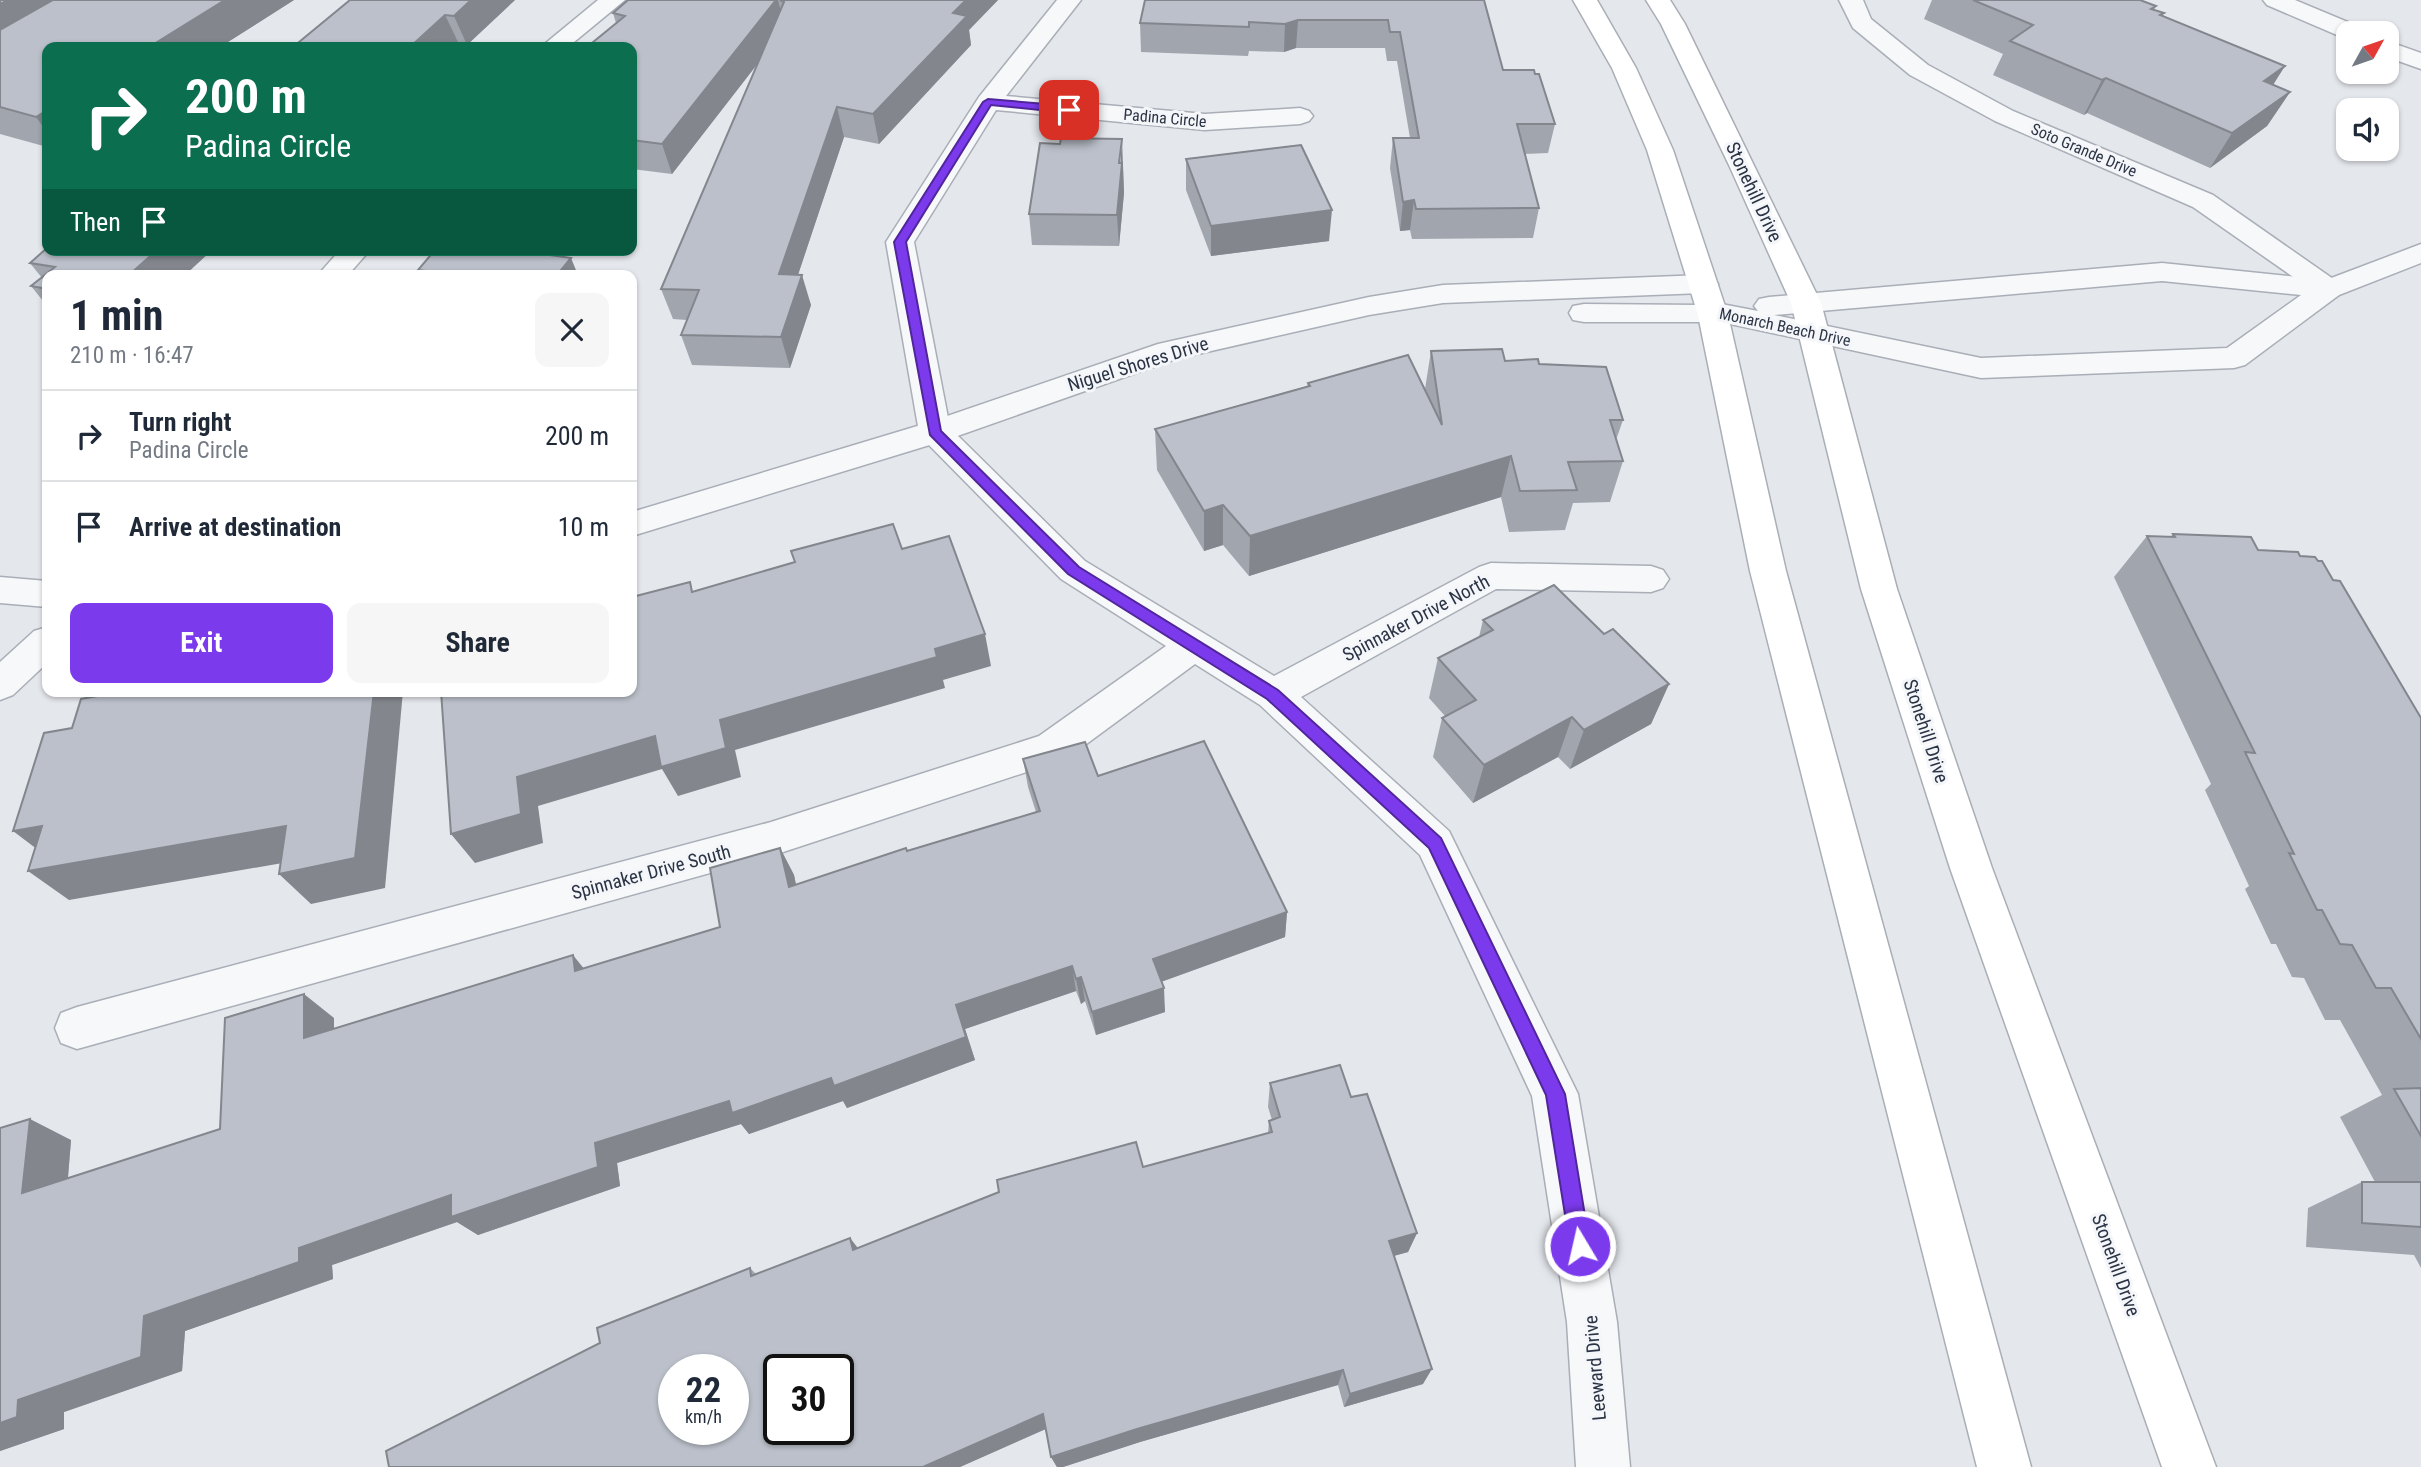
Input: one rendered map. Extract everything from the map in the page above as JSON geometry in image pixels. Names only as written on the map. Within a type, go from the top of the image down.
[{"type":"main road","points":[[1586,0],[1624,68],[1660,150],[1709,303],[1768,571],[2004,1467]]},
{"type":"main road","name":"Stonehill Drive","points":[[1658,0],[1673,24],[1736,153],[1809,318],[1879,589],[1971,868],[2189,1467]]},
{"type":"street","points":[[559,42],[613,0]]},
{"type":"street","points":[[935,432],[900,242],[988,102],[1069,0]]},
{"type":"street","name":"Soto Grande Drive","points":[[1851,0],[1861,23],[1919,71],[2004,116],[2203,201],[2329,289]]},
{"type":"street","points":[[2276,0],[2336,26]]},
{"type":"street","points":[[2399,53],[2421,62]]},
{"type":"street","name":"Padina Circle","points":[[988,102],[1205,122],[1300,116]]},
{"type":"street","name":"Monarch Beach Drive","points":[[1369,306],[1457,316],[1583,313],[1709,303],[1809,318],[1981,368],[2234,358],[2329,289],[2421,253]]},
{"type":"street","points":[[337,270],[350,256]]},
{"type":"street","name":"Monarch Beach Drive","points":[[1809,318],[2162,272],[2329,289]]},
{"type":"street","name":"Niguel Shores Drive","points":[[637,522],[935,432],[1169,351],[1369,306]]},
{"type":"street","name":"Leeward Drive","points":[[935,432],[1073,570],[1273,694],[1435,843],[1555,1094],[1592,1322],[1603,1467]]},
{"type":"street","name":"Spinnaker Drive North","points":[[1273,694],[1491,576],[1651,579]]},
{"type":"street","points":[[0,590],[42,594]]},
{"type":"street","name":"Spinnaker Drive South","points":[[77,1028],[771,839],[1052,748],[1194,645]]},
{"type":"street","points":[[0,685],[42,646]]},
{"type":"building","points":[[53,0],[225,0],[157,42],[42,42],[42,113],[36,117],[0,107],[0,30]]},
{"type":"building","points":[[350,0],[471,0],[454,16],[445,15],[415,42],[299,42]]},
{"type":"building","points":[[628,0],[776,0],[662,144],[637,141],[637,42],[593,42],[625,16],[613,13]]},
{"type":"building","points":[[780,0],[966,0],[953,13],[967,16],[873,114],[837,107],[779,274],[802,275],[781,337],[681,335],[699,290],[661,289],[784,2]]},
{"type":"building","points":[[1145,0],[1484,0],[1503,70],[1534,70],[1535,74],[1539,74],[1555,124],[1517,124],[1539,208],[1416,209],[1414,200],[1403,202],[1393,138],[1419,138],[1400,32],[1390,32],[1388,20],[1298,20],[1285,24],[1249,22],[1249,27],[1140,23]]},
{"type":"building","points":[[1973,0],[2140,0],[2156,6],[2151,9],[2164,13],[2160,15],[2285,66],[2264,81],[2290,92],[2232,133],[2106,78],[2102,80],[2010,41],[2033,25]]},
{"type":"building","points":[[1061,138],[1122,139],[1117,215],[1029,214],[1040,143],[1060,144]]},
{"type":"building","points":[[1301,145],[1332,210],[1211,226],[1186,159]]},
{"type":"building","points":[[42,252],[42,256],[150,256],[135,270],[51,270],[55,267],[30,263]]},
{"type":"building","points":[[430,256],[571,258],[561,270],[418,270]]},
{"type":"building","points":[[42,277],[42,288],[31,286]]},
{"type":"building","points":[[1502,349],[1505,361],[1538,359],[1539,364],[1606,367],[1623,420],[1610,420],[1623,461],[1568,462],[1577,490],[1520,491],[1511,456],[1250,536],[1223,505],[1204,511],[1155,429],[1310,386],[1308,383],[1408,355],[1442,425],[1431,351]]},
{"type":"building","points":[[893,524],[902,549],[949,536],[985,634],[935,649],[937,657],[720,720],[726,748],[661,767],[655,736],[517,777],[521,814],[451,834],[441,697],[637,697],[637,596],[690,582],[692,592],[795,562],[791,551]]},
{"type":"building","points":[[2173,534],[2251,537],[2258,550],[2298,552],[2300,556],[2315,557],[2322,561],[2333,580],[2340,581],[2421,718],[2421,1039],[2391,988],[2376,988],[2352,945],[2340,944],[2322,910],[2317,910],[2289,853],[2294,854],[2245,752],[2255,753],[2147,536],[2175,537]]},
{"type":"building","points":[[1554,585],[1604,634],[1613,629],[1669,684],[1584,730],[1572,717],[1484,765],[1442,718],[1476,700],[1438,658],[1493,630],[1483,620]]},
{"type":"building","points":[[373,697],[355,858],[279,874],[286,826],[28,871],[42,826],[13,831],[44,733],[72,728],[81,699]]},
{"type":"building","points":[[1204,741],[1287,912],[1153,959],[1164,988],[1092,1012],[1081,977],[1076,979],[1072,966],[956,1005],[966,1037],[834,1086],[831,1078],[732,1113],[729,1101],[595,1143],[598,1167],[451,1217],[451,1195],[299,1248],[299,1262],[144,1316],[141,1357],[18,1400],[17,1417],[0,1423],[0,1128],[30,1119],[22,1193],[220,1129],[225,1018],[304,994],[304,1038],[573,955],[575,971],[720,927],[710,868],[780,848],[789,887],[906,848],[907,851],[1040,811],[1023,759],[1085,742],[1098,776]]},
{"type":"building","points":[[1340,1065],[1351,1097],[1367,1094],[1417,1233],[1389,1241],[1432,1369],[1350,1394],[1343,1370],[1137,1429],[1051,1457],[1043,1414],[923,1467],[389,1467],[386,1451],[600,1343],[597,1328],[750,1268],[751,1276],[850,1238],[853,1250],[999,1192],[997,1180],[1136,1142],[1143,1167],[1272,1132],[1269,1121],[1280,1117],[1270,1083]]},
{"type":"building","points":[[2421,1088],[2421,1136],[2394,1089]]},
{"type":"building","points":[[2362,1182],[2421,1182],[2421,1227],[2362,1223]]},
{"type":"route","points":[[1069,110],[988,102],[900,242],[935,432],[1073,570],[1273,694],[1435,843],[1555,1094],[1580,1246]]}]
